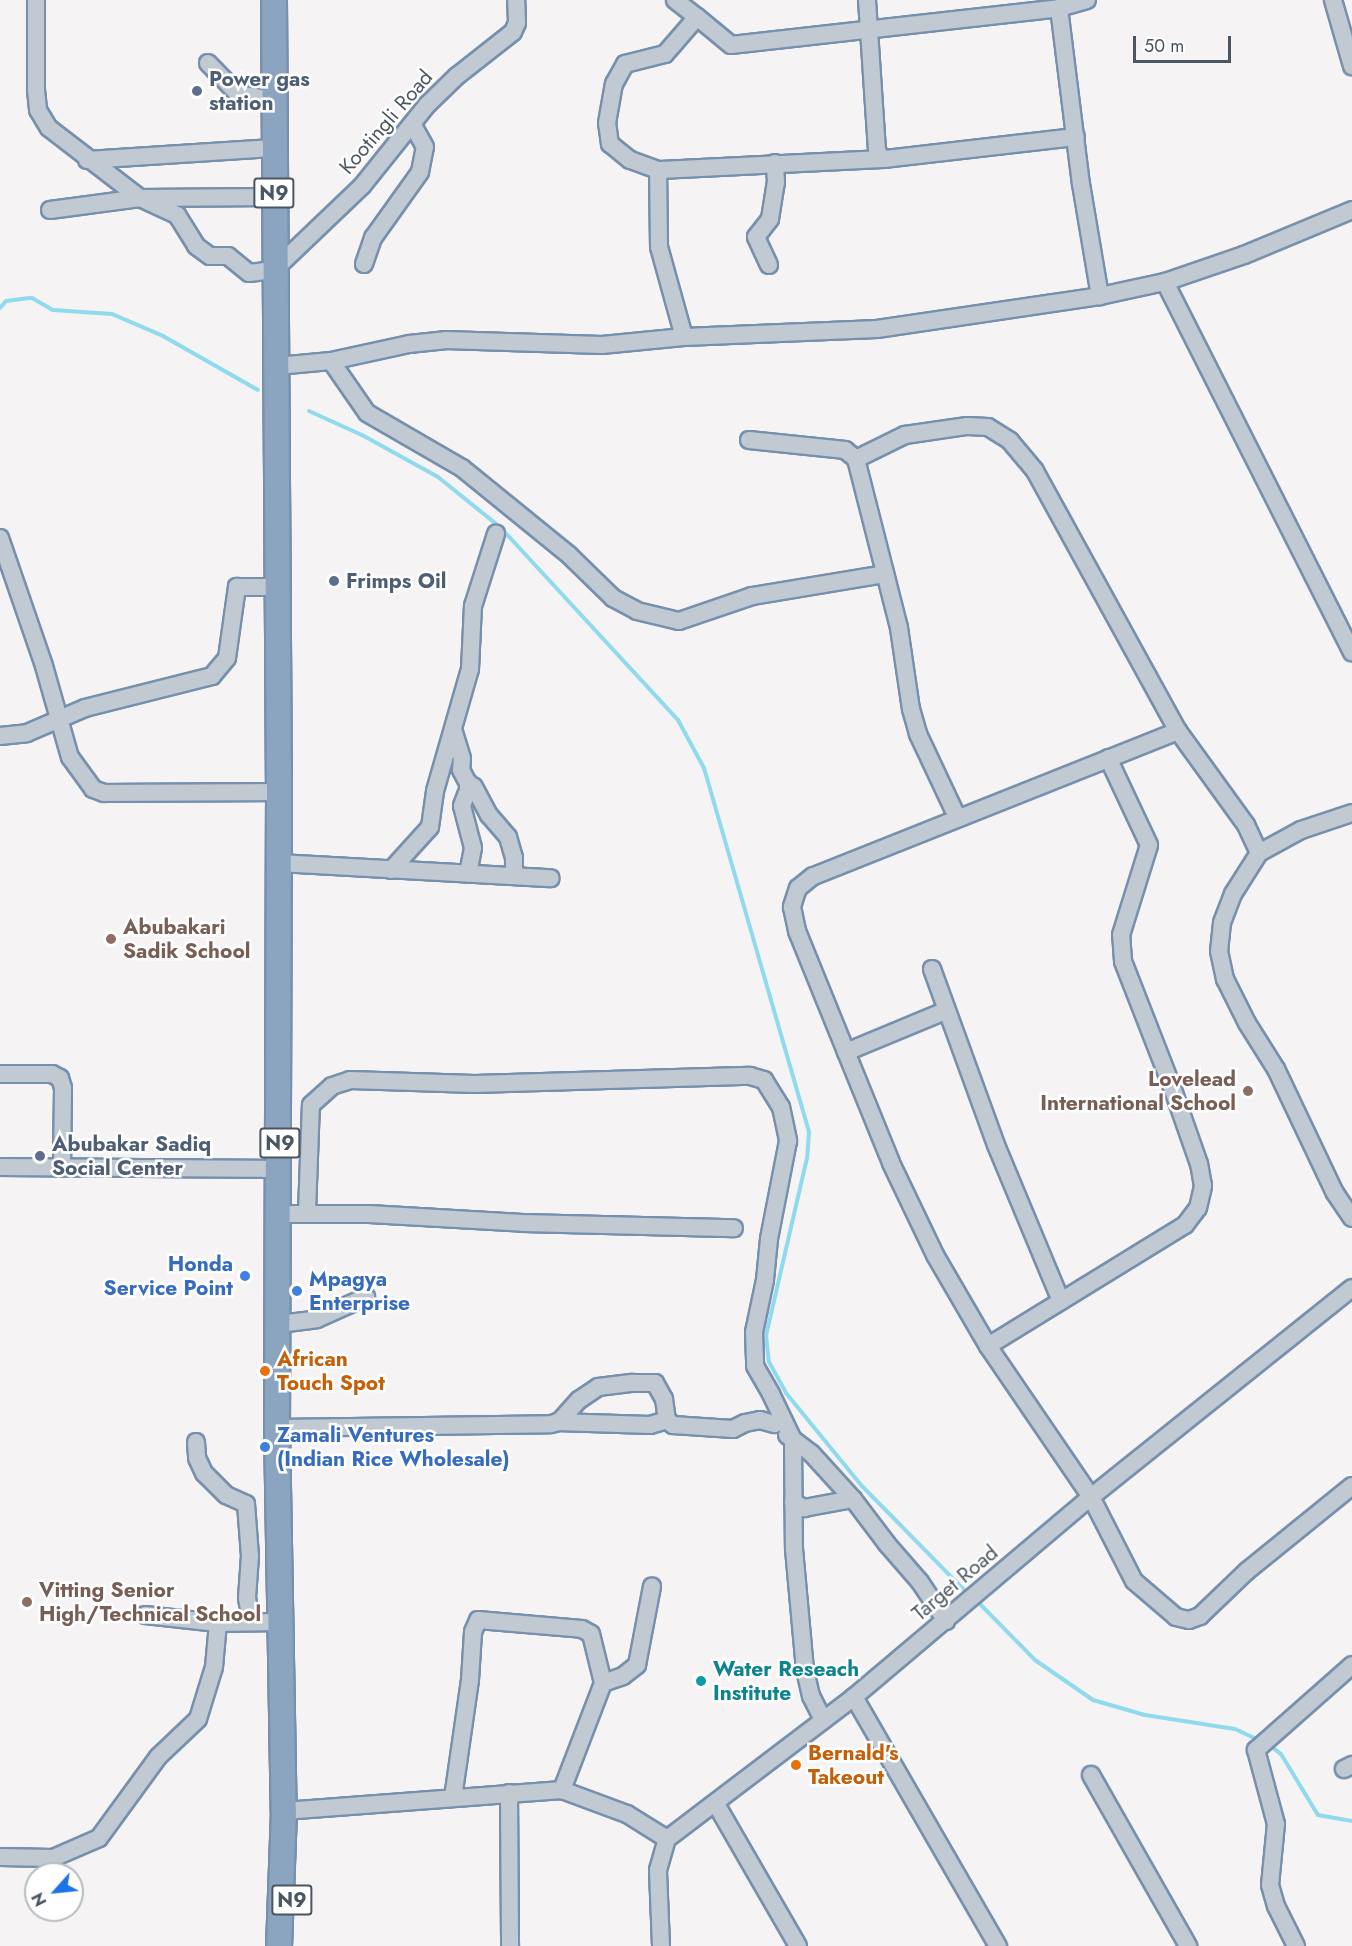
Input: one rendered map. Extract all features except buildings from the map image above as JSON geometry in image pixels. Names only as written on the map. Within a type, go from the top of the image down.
[{"type":"highway","name":"N9","points":[[274,0],[280,1169],[277,1428],[284,1811],[279,1946]]},
{"type":"highway","name":"N9","points":[[284,1855],[295,1916],[296,1946]]},
{"type":"street","points":[[36,0],[38,110],[49,128],[87,160],[140,198],[177,215],[196,246],[210,256],[228,256],[249,273],[274,270]]},
{"type":"street","name":"Kootingli Road","points":[[274,270],[362,186],[412,124],[457,76],[513,32],[517,23],[516,0]]},
{"type":"street","points":[[675,0],[731,45],[1059,8],[1087,0]]},
{"type":"street","points":[[867,0],[877,150],[885,159]]},
{"type":"street","points":[[1333,0],[1352,66]]},
{"type":"street","points":[[1059,8],[1100,296]]},
{"type":"street","points":[[697,17],[664,54],[625,64],[614,84],[607,123],[610,144],[630,160],[658,170],[775,163],[808,164],[885,159],[1076,137]]},
{"type":"street","points":[[208,63],[238,94],[273,100]]},
{"type":"street","points":[[364,264],[373,238],[420,172],[425,147],[412,124]]},
{"type":"street","points":[[87,160],[273,148]]},
{"type":"street","points":[[769,266],[756,237],[770,219],[776,183],[775,163]]},
{"type":"street","points":[[658,170],[659,247],[684,337]]},
{"type":"street","points":[[50,210],[140,198],[274,197]]},
{"type":"street","points":[[277,377],[331,361],[409,344],[445,340],[582,345],[684,337],[877,328],[1100,296],[1165,282],[1244,255],[1352,210]]},
{"type":"street","points":[[1165,282],[1352,653]]},
{"type":"street","points":[[331,361],[366,413],[462,468],[569,555],[613,598],[637,611],[679,621],[752,596],[885,574]]},
{"type":"street","points":[[856,459],[905,435],[967,426],[988,427],[1010,441],[1035,471],[1178,731],[1246,825],[1259,853]]},
{"type":"street","points":[[748,440],[844,450],[856,459],[898,627],[911,709],[918,734],[957,817]]},
{"type":"street","points":[[390,870],[430,827],[435,791],[470,669],[473,606],[496,534]]},
{"type":"street","points":[[0,538],[60,718],[70,757],[93,789],[104,793],[279,792]]},
{"type":"street","points":[[0,736],[27,733],[104,702],[185,685],[212,676],[227,658],[237,587],[277,587]]},
{"type":"street","points":[[453,729],[462,759],[461,770],[468,783],[474,787],[489,815],[508,837],[514,858],[514,876]]},
{"type":"street","points":[[1178,731],[813,876],[798,888],[792,907],[797,930],[891,1163],[930,1245],[988,1346],[1091,1497],[1134,1581],[1176,1617],[1190,1620],[1200,1616],[1247,1571],[1352,1486]]},
{"type":"street","points":[[988,1346],[1185,1224],[1198,1208],[1203,1186],[1199,1164],[1172,1087],[1123,961],[1121,935],[1149,845],[1108,758]]},
{"type":"street","points":[[468,783],[462,806],[473,848],[468,874]]},
{"type":"street","points":[[1352,813],[1301,830],[1259,853],[1233,894],[1222,923],[1219,951],[1225,979],[1247,1023],[1276,1069],[1335,1193],[1352,1218]]},
{"type":"street","points":[[279,863],[551,878]]},
{"type":"street","points":[[932,969],[945,1011],[996,1144],[1061,1301]]},
{"type":"street","points":[[846,1052],[945,1011]]},
{"type":"street","points":[[0,1074],[52,1074],[60,1078],[63,1088],[63,1167]]},
{"type":"street","points":[[307,1212],[311,1105],[332,1086],[350,1080],[475,1084],[750,1076],[764,1080],[781,1107],[788,1141],[754,1332],[754,1366],[771,1394],[793,1440],[794,1549],[805,1670],[811,1696],[823,1720]]},
{"type":"street","points":[[0,1167],[280,1169]]},
{"type":"street","points":[[279,1214],[307,1212],[523,1223],[734,1228]]},
{"type":"street","name":"Target Road","points":[[667,1839],[854,1697],[1091,1497],[1352,1288]]},
{"type":"street","points":[[279,1324],[324,1316],[366,1296]]},
{"type":"street","points":[[557,1422],[588,1392],[613,1383],[655,1383],[664,1399],[667,1420],[673,1425],[733,1429],[745,1423],[760,1420],[774,1424],[811,1453],[853,1499],[887,1544],[950,1618]]},
{"type":"street","points":[[771,1394],[769,1413],[774,1424]]},
{"type":"street","points":[[277,1428],[543,1425],[557,1422],[650,1425],[667,1420]]},
{"type":"street","points":[[196,1442],[197,1458],[204,1473],[226,1495],[246,1504],[250,1556],[248,1598],[251,1621]]},
{"type":"street","points":[[793,1502],[804,1508],[853,1499]]},
{"type":"street","points":[[603,1683],[623,1676],[637,1665],[652,1586]]},
{"type":"street","points":[[145,1615],[218,1623],[280,1622]]},
{"type":"street","points":[[453,1798],[470,1680],[474,1632],[478,1620],[582,1629],[591,1634],[603,1683],[562,1790]]},
{"type":"street","points":[[0,1857],[53,1858],[99,1838],[158,1757],[198,1719],[214,1667],[218,1623]]},
{"type":"street","points":[[1296,1946],[1275,1906],[1269,1885],[1276,1824],[1256,1750],[1352,1665]]},
{"type":"street","points":[[854,1697],[998,1946]]},
{"type":"street","points":[[1091,1775],[1188,1946]]},
{"type":"street","points":[[284,1811],[562,1790],[627,1814],[667,1839],[658,1870],[661,1946]]},
{"type":"street","points":[[508,1793],[510,1946]]},
{"type":"street","points":[[716,1804],[798,1946]]},
{"type":"waterway","points":[[0,308],[6,301],[32,298],[53,310],[112,314],[163,336],[258,390]]},
{"type":"waterway","points":[[309,411],[362,435],[438,477],[500,527],[678,720],[704,768],[809,1132],[807,1158],[766,1335],[769,1362],[786,1393],[861,1485],[968,1594]]},
{"type":"waterway","points":[[976,1600],[1035,1660],[1093,1700],[1145,1715],[1235,1729],[1259,1740]]},
{"type":"waterway","points":[[1268,1744],[1281,1754],[1318,1815],[1352,1821]]},
{"type":"place","name":"Power gas station","points":[[197,91]]},
{"type":"place","name":"Frimps Oil","points":[[334,581]]},
{"type":"place","name":"Abubakari Sadik School","points":[[111,939]]},
{"type":"place","name":"Lovelead International School","points":[[1248,1091]]},
{"type":"place","name":"Abubakar Sadiq Social Center","points":[[40,1156]]},
{"type":"place","name":"Honda Service Point","points":[[245,1276]]},
{"type":"place","name":"Mpagya Enterprise","points":[[297,1291]]},
{"type":"place","name":"African Touch Spot","points":[[265,1371]]},
{"type":"place","name":"Zamali Ventures (Indian Rice Wholesale)","points":[[265,1447]]},
{"type":"place","name":"Vitting Senior High/Technical School","points":[[27,1602]]},
{"type":"place","name":"Water Reseach Institute","points":[[701,1681]]},
{"type":"place","name":"Bernald's Takeout","points":[[796,1765]]}]
